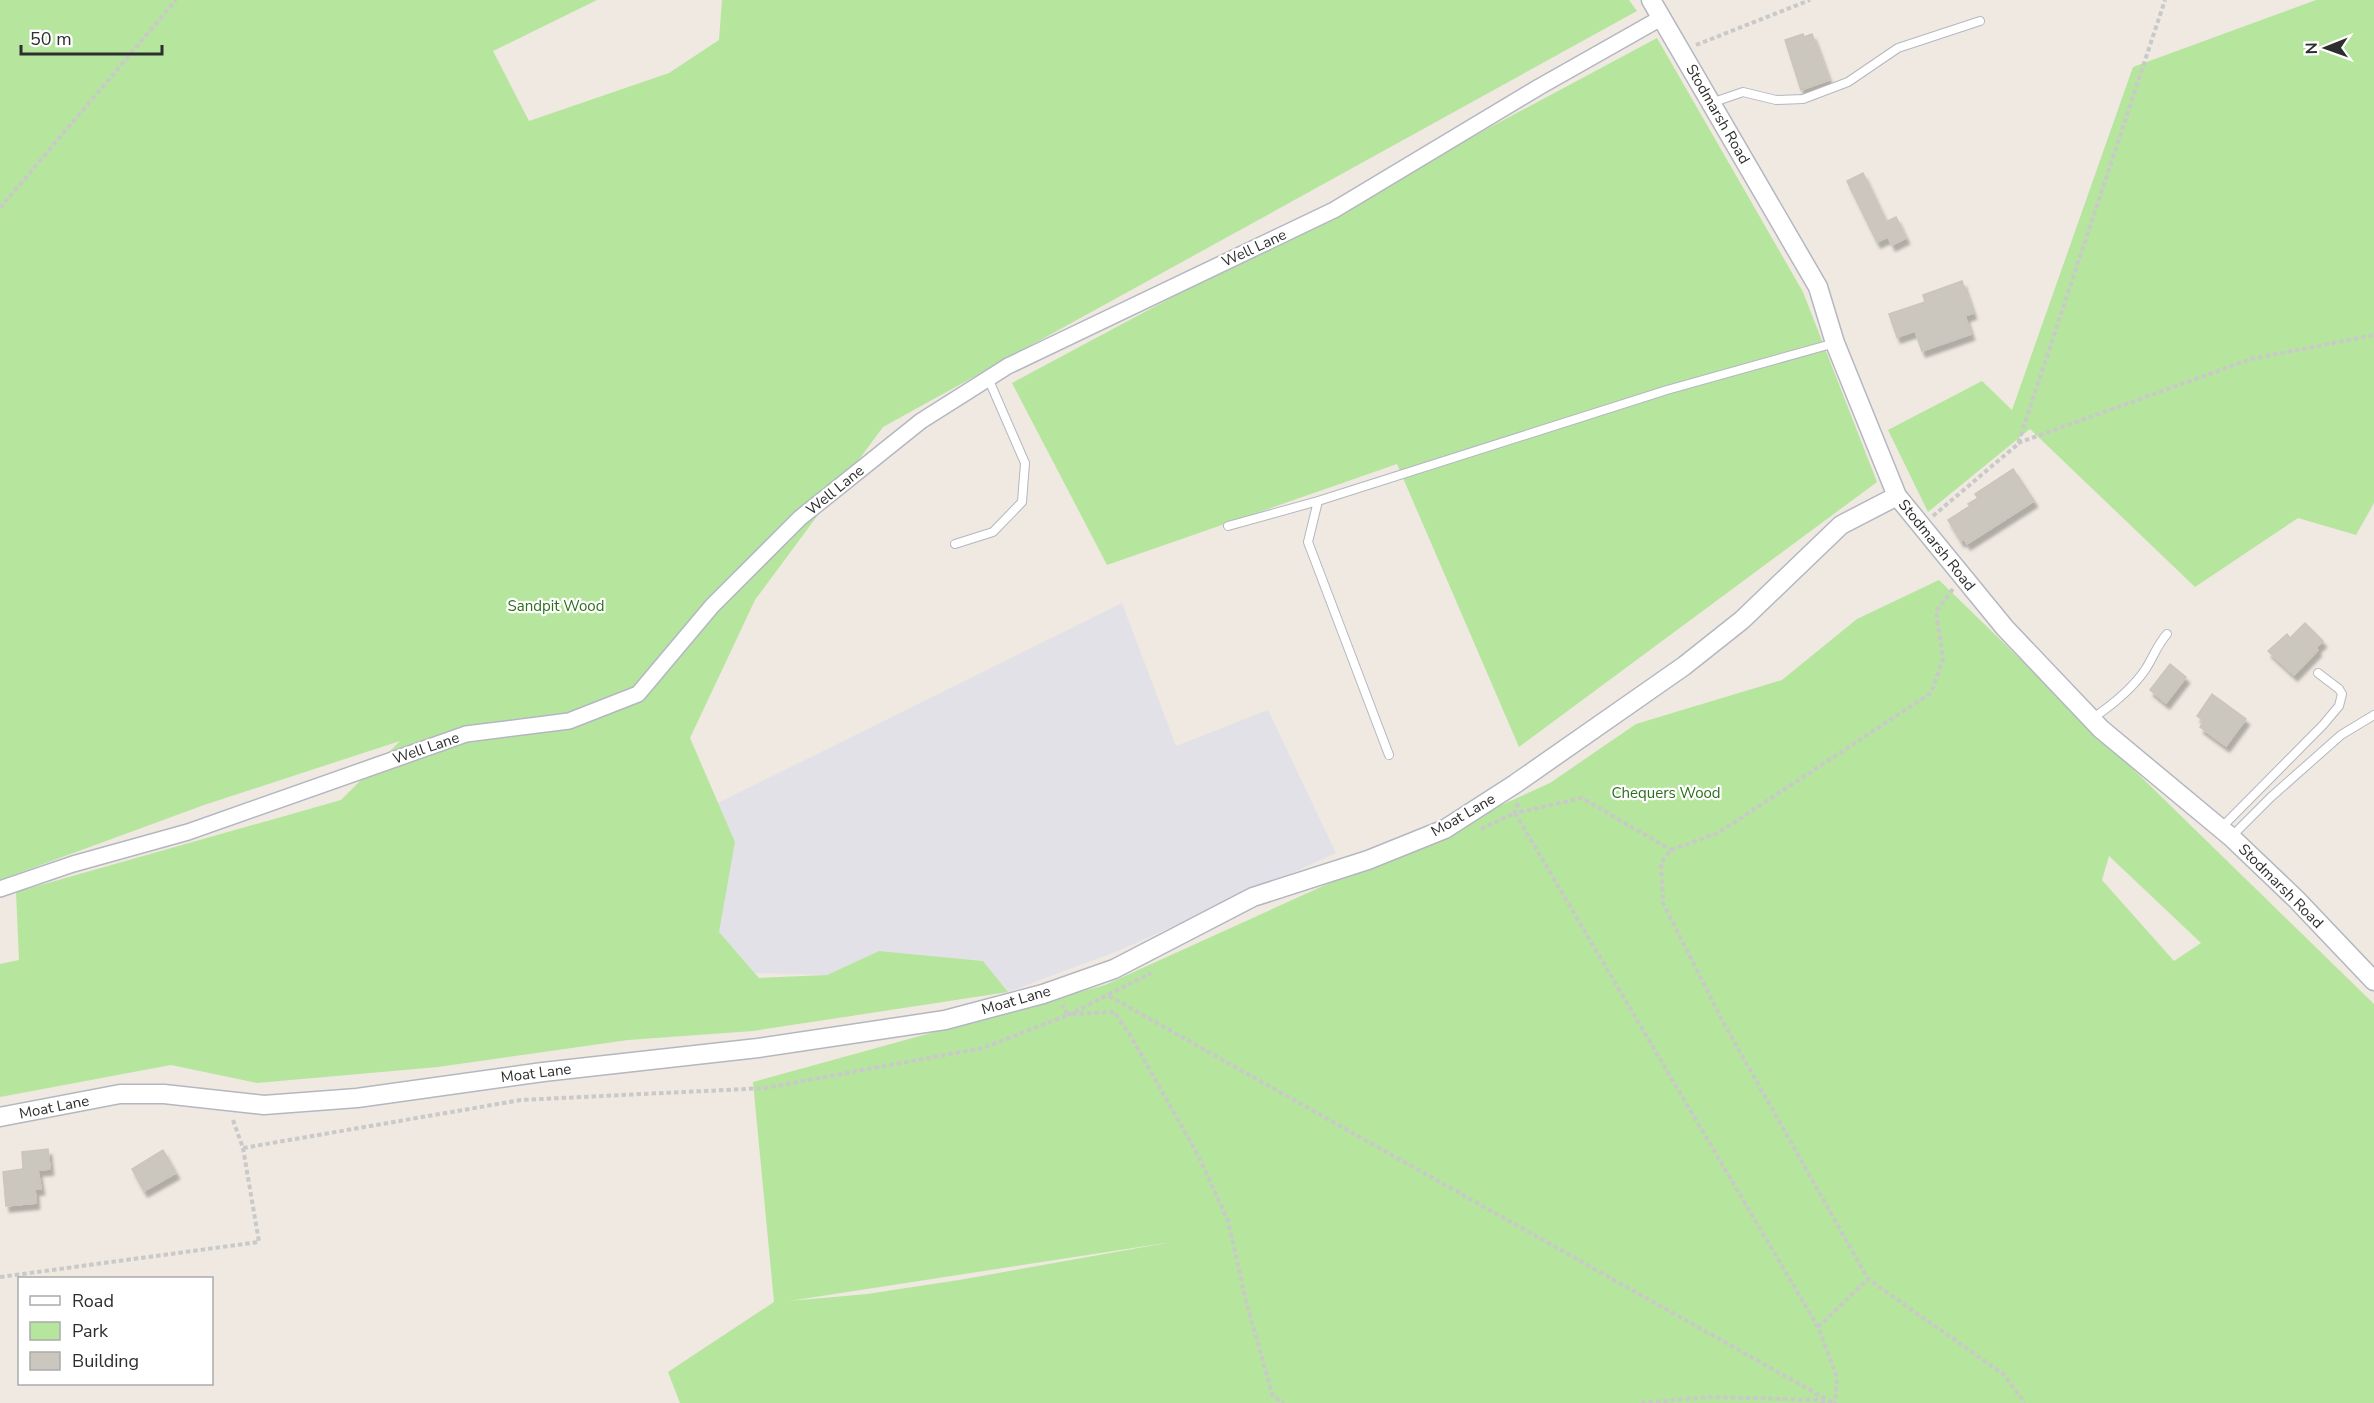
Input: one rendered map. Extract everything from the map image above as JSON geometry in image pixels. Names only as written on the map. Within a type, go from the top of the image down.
[{"type":"street","name":"Stodmarsh Road","points":[[1651,0],[1818,287],[1835,343],[1896,496],[2005,628],[2092,719],[2226,832],[2296,899],[2374,981]]},
{"type":"street","name":"Well Lane","points":[[0,890],[74,864],[188,832],[466,734],[569,721],[638,694],[712,606],[800,518],[921,421],[1008,366],[1334,210],[1539,87],[1661,18]]},
{"type":"street","name":"Moat Lane","points":[[0,1117],[120,1095],[164,1094],[264,1105],[357,1098],[543,1072],[758,1048],[945,1020],[1043,994],[1114,969],[1253,897],[1368,860],[1444,829],[1515,784],[1684,666],[1742,620],[1841,525],[1896,496]]},
{"type":"lane","points":[[1712,103],[1743,92],[1776,100],[1803,99],[1848,82],[1898,48],[1980,21]]},
{"type":"lane","points":[[1228,526],[1318,501],[1667,390],[1835,343]]},
{"type":"lane","points":[[955,544],[993,532],[1022,502],[1025,463],[988,378]]},
{"type":"lane","points":[[1318,501],[1308,542],[1389,756]]},
{"type":"lane","points":[[2092,719],[2111,705],[2137,680],[2146,669],[2158,644],[2167,634]]},
{"type":"lane","points":[[2226,832],[2339,706],[2342,694],[2318,673]]},
{"type":"lane","points":[[2226,832],[2271,797],[2341,735],[2374,715]]},
{"type":"path","points":[[0,208],[176,0]]},
{"type":"path","points":[[1682,51],[1810,0]]},
{"type":"path","points":[[2018,444],[2165,0]]},
{"type":"path","points":[[1921,526],[2018,444],[2251,359],[2374,335]]},
{"type":"path","points":[[1963,577],[1936,611],[1943,659],[1931,693],[1718,833],[1671,850],[1660,863],[1664,903],[1722,1020],[1868,1279],[2003,1374],[2025,1403]]},
{"type":"path","points":[[1473,833],[1515,813],[1582,798],[1671,850]]},
{"type":"path","points":[[1515,813],[1818,1327],[1837,1377],[1833,1403]]},
{"type":"path","points":[[243,1148],[521,1100],[765,1088],[983,1048],[1068,1015],[1160,968]]},
{"type":"path","points":[[1053,989],[1068,1015]]},
{"type":"path","points":[[1108,996],[1833,1403]]},
{"type":"path","points":[[1068,1015],[1114,1012],[1130,1035],[1193,1147],[1228,1221],[1246,1301],[1273,1396],[1284,1403]]},
{"type":"path","points":[[0,1277],[259,1242],[243,1148],[226,1101]]},
{"type":"path","points":[[1818,1327],[1868,1279]]},
{"type":"path","points":[[1641,1403],[1709,1397],[1817,1400],[1833,1403]]},
{"type":"shaded area","points":[[1122,603],[1176,746],[1268,710],[1336,853],[1118,951],[1008,992],[983,961],[879,951],[827,975],[755,973],[718,932],[735,842],[718,803]]},
{"type":"green space","name":"Sandpit Wood","points":[[0,0],[597,0],[493,51],[529,121],[669,73],[719,40],[722,0],[1629,0],[1637,11],[883,427],[755,600],[690,738],[735,842],[719,932],[759,978],[827,975],[879,951],[983,961],[1008,992],[753,1031],[628,1040],[438,1067],[257,1083],[171,1065],[0,1097],[0,964],[19,960],[16,892],[341,800],[400,741],[204,805],[0,880]]},
{"type":"green space","points":[[2316,0],[2374,0],[2374,503],[2356,535],[2298,518],[2195,587],[2030,429],[1928,512],[1888,430],[1982,381],[2012,410],[2133,67]]},
{"type":"green space","points":[[1657,38],[1803,292],[1877,482],[1519,747],[1397,464],[1107,565],[1012,383]]},
{"type":"green space","name":"Chequers Wood","points":[[1939,580],[2374,1004],[2374,1403],[680,1403],[668,1372],[774,1302],[753,1082],[1105,985],[1550,783],[1636,724],[1782,680],[1857,619]],"holes":[[[2109,856],[2201,943],[2174,961],[2102,880]],[[1172,1242],[959,1280],[867,1294],[789,1301]]]},
{"type":"building","points":[[1803,34],[1804,37],[1812,34],[1829,80],[1801,90],[1785,40]]},
{"type":"building","points":[[1863,173],[1886,222],[1896,217],[1906,238],[1892,245],[1888,237],[1877,242],[1847,181]]},
{"type":"building","points":[[1962,281],[1973,313],[1965,316],[1971,334],[1922,351],[1915,331],[1897,337],[1889,314],[1925,302],[1923,295]]},
{"type":"building","points":[[2013,469],[2034,501],[1967,544],[1964,539],[1961,541],[1948,520],[1970,506],[1968,504],[1978,498],[1975,494]]},
{"type":"building","points":[[2305,623],[2323,641],[2316,648],[2318,650],[2294,675],[2268,651],[2287,634],[2290,638]]},
{"type":"building","points":[[2170,664],[2186,677],[2166,703],[2150,690]]},
{"type":"building","points":[[2212,694],[2246,719],[2226,746],[2200,727],[2204,721],[2197,716]]},
{"type":"building","points":[[48,1149],[50,1169],[38,1170],[41,1189],[35,1189],[36,1203],[6,1206],[3,1172],[23,1169],[22,1152]]},
{"type":"building","points":[[163,1150],[176,1173],[144,1191],[132,1169]]}]
